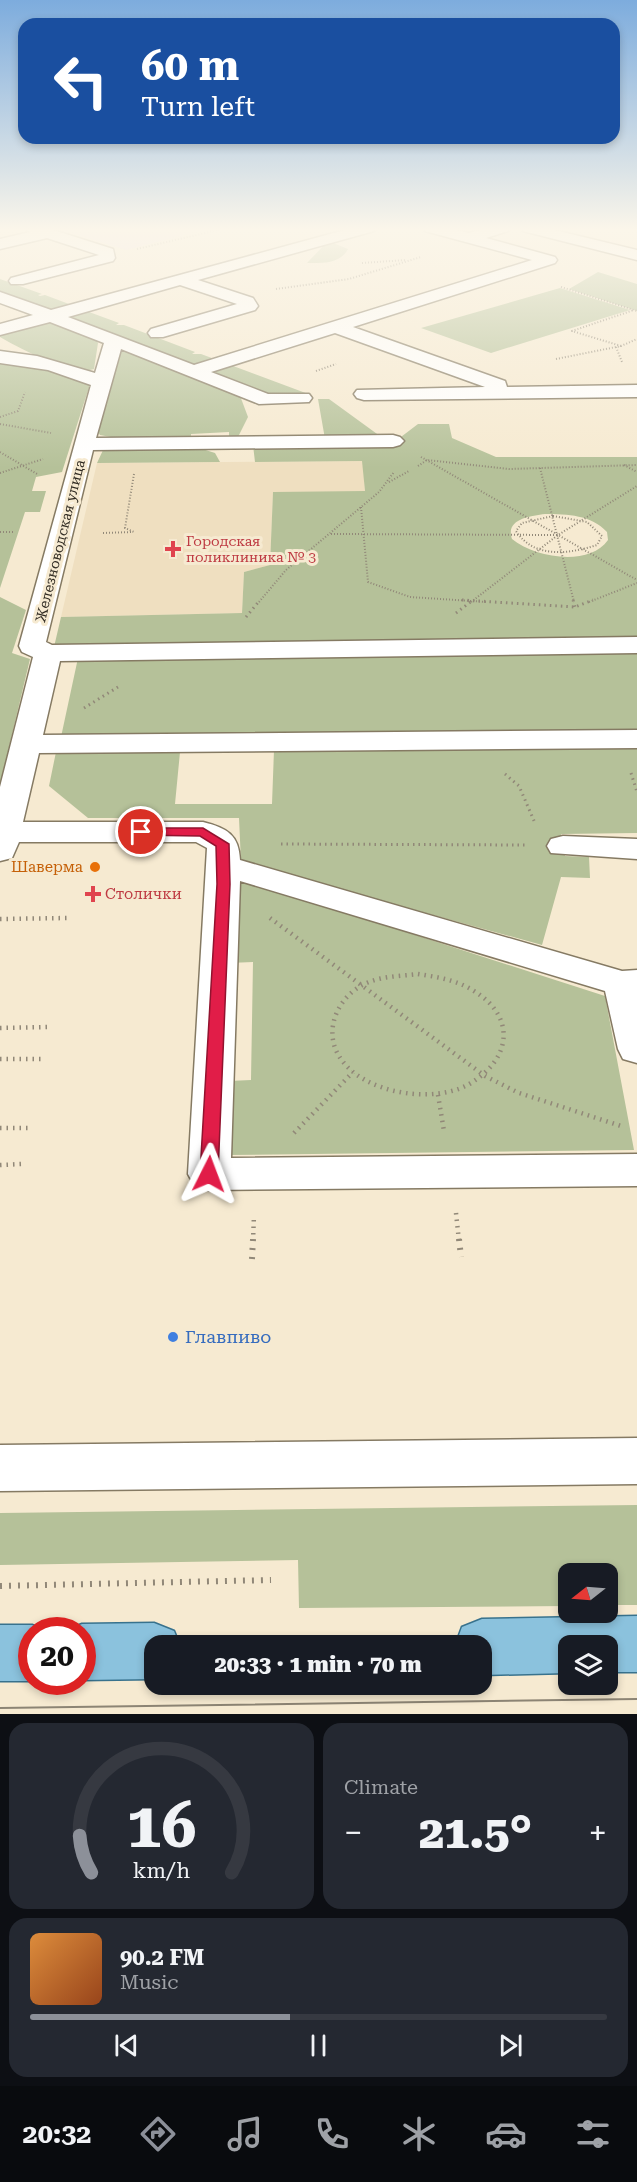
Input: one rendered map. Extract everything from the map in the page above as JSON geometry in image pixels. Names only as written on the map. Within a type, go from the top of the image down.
[{"type":"main road","points":[[492,1647],[637,1644]]},
{"type":"main road","points":[[96,1652],[144,1651]]},
{"type":"main road","points":[[0,1653],[18,1653]]},
{"type":"street","points":[[29,308],[266,400],[303,398]]},
{"type":"street","points":[[0,330],[80,308]]},
{"type":"street","points":[[157,333],[242,308]]},
{"type":"street","points":[[194,371],[396,308]]},
{"type":"street","points":[[336,327],[520,392]]},
{"type":"street","name":"Железноводская улица","points":[[48,653],[32,646],[84,442],[114,340]]},
{"type":"street","points":[[0,344],[8,357],[89,376],[102,383]]},
{"type":"street","points":[[461,392],[478,378]]},
{"type":"street","points":[[364,394],[637,391]]},
{"type":"street","points":[[84,442],[393,441]]},
{"type":"street","points":[[637,645],[48,653],[3,842],[203,832],[223,865],[209,1174],[637,1170]]},
{"type":"street","points":[[27,744],[637,739]]},
{"type":"street","points":[[554,846],[637,849]]},
{"type":"street","points":[[223,865],[629,982],[637,1049]]},
{"type":"street","points":[[0,1468],[637,1461]]},
{"type":"path","points":[[621,346],[572,331],[636,311]]},
{"type":"path","points":[[327,368],[336,364]]},
{"type":"path","points":[[0,424],[84,442]]},
{"type":"path","points":[[0,452],[37,474]]},
{"type":"path","points":[[427,460],[509,469],[637,465]]},
{"type":"path","points":[[622,464],[637,472]]},
{"type":"path","points":[[0,473],[24,465]]},
{"type":"path","points":[[27,744],[246,617],[286,570],[379,492],[397,467]]},
{"type":"path","points":[[540,468],[586,646]]},
{"type":"path","points":[[103,533],[134,532],[125,528],[135,469]]},
{"type":"path","points":[[412,648],[558,535],[637,486]]},
{"type":"path","points":[[361,507],[368,582],[410,597],[575,607],[637,583]]},
{"type":"path","points":[[553,516],[581,520],[599,530],[602,536],[597,544],[584,550],[562,552],[540,549],[523,542],[517,533],[522,523],[553,516]]},
{"type":"path","points":[[0,532],[13,532]]},
{"type":"path","points":[[330,534],[517,533],[558,535]]},
{"type":"path","points":[[223,865],[554,846],[519,786],[466,740]]},
{"type":"path","points":[[223,865],[360,986],[485,1076],[519,1093],[626,1127]]},
{"type":"path","points":[[0,919],[68,918]]},
{"type":"path","points":[[418,974],[446,978],[469,987],[489,1002],[502,1020],[506,1039],[500,1059],[485,1076],[463,1088],[438,1095],[404,1094],[376,1086],[352,1072],[338,1054],[331,1034],[335,1014],[346,997],[360,986],[391,976],[418,974]]},
{"type":"path","points":[[0,1028],[48,1028]]},
{"type":"path","points":[[0,1059],[42,1059]]},
{"type":"path","points":[[0,1128],[29,1128]]},
{"type":"path","points":[[0,1164],[22,1164]]},
{"type":"path","points":[[0,1586],[271,1580]]},
{"type":"shaded area","name":"Городская поликлиника № 3","points":[[363,461],[365,492],[273,492],[270,565],[244,572],[242,613],[61,617],[97,463]]},
{"type":"green space","points":[[40,308],[73,308],[53,313]]},
{"type":"green space","points":[[491,308],[624,308],[630,310],[491,353],[421,328]]},
{"type":"green space","points":[[81,309],[119,323],[116,325],[124,325],[195,352],[192,354],[201,354],[311,395],[271,397],[61,315]]},
{"type":"green space","points":[[50,322],[96,339],[98,343],[94,369],[73,369],[60,365],[0,337],[0,334]]},
{"type":"green space","points":[[120,351],[126,351],[239,393],[248,417],[238,437],[229,436],[229,432],[191,434],[191,437],[116,438],[100,435],[98,432]]},
{"type":"green space","points":[[0,362],[15,362],[91,381],[62,472],[36,477],[32,491],[46,491],[40,512],[25,512],[0,588]]},
{"type":"green space","points":[[318,399],[329,399],[384,439],[325,439]]},
{"type":"green space","points":[[418,424],[449,424],[452,438],[496,457],[637,457],[637,640],[54,647],[61,617],[242,613],[244,572],[270,565],[273,492],[365,491],[362,461],[255,462],[253,445],[393,443]],"holes":[[[545,514],[571,515],[594,522],[607,532],[608,540],[588,554],[562,557],[534,551],[512,539],[511,532],[515,523]]]},
{"type":"green space","points":[[193,446],[215,453],[220,462],[97,463],[104,448]]},
{"type":"green space","points":[[0,597],[26,610],[12,653],[30,659],[0,785]]},
{"type":"green space","points":[[637,649],[637,732],[61,737],[78,658]]},
{"type":"green space","points":[[637,746],[637,833],[561,834],[565,856],[589,857],[590,878],[561,877],[542,945],[241,862],[239,818],[88,818],[49,786],[56,752],[180,752],[175,804],[272,804],[274,750]]},
{"type":"green space","points":[[235,877],[605,996],[634,1150],[227,1155],[229,1081],[251,1080],[253,962],[229,963]]},
{"type":"green space","points":[[637,1505],[637,1605],[618,1605],[618,1563],[558,1563],[558,1606],[299,1608],[298,1560],[0,1565],[0,1513]]},
{"type":"tram line","points":[[0,1708],[637,1699]]},
{"type":"place","name":"Городская поликлиника № 3","points":[[173,549]]},
{"type":"place","name":"Шаверма","points":[[95,867]]},
{"type":"place","name":"Столички","points":[[93,894]]},
{"type":"place","name":"Главпиво","points":[[173,1337]]},
{"type":"route","points":[[141,832],[203,832],[223,844],[224,884],[209,1174]]}]
